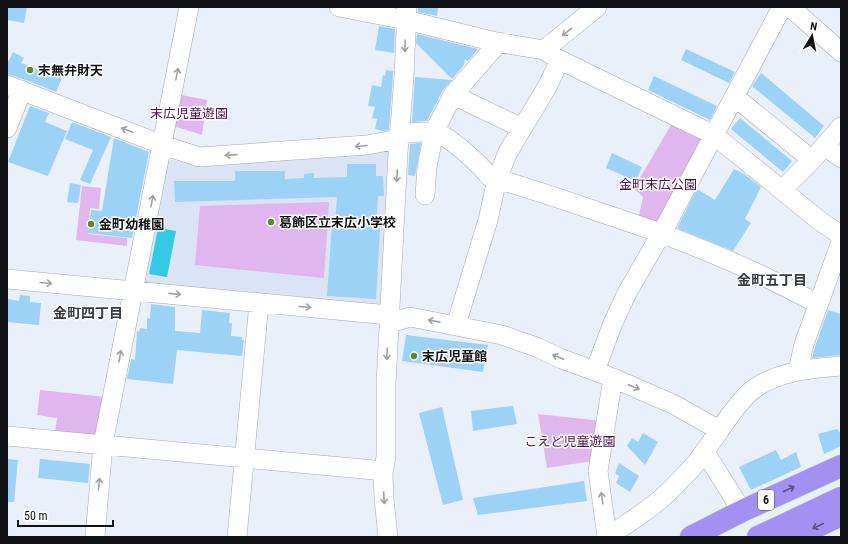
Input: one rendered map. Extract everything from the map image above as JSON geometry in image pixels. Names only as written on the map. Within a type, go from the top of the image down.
[{"type":"highway","name":"6","points":[[691,537],[742,511],[841,466]]},
{"type":"highway","name":"6","points":[[722,537],[841,481]]},
{"type":"highway","name":"6","points":[[758,537],[841,498]]},
{"type":"highway","points":[[794,537],[841,515]]},
{"type":"street","points":[[95,537],[103,444],[189,7]]},
{"type":"street","points":[[339,7],[406,14],[499,42],[552,55],[714,135],[820,221],[841,235]]},
{"type":"street","points":[[456,325],[488,220],[497,179],[508,152],[547,87],[552,55],[597,7]]},
{"type":"street","points":[[595,370],[612,323],[627,293],[735,97],[782,7]]},
{"type":"street","points":[[790,7],[841,52]]},
{"type":"street","points":[[388,537],[383,472],[386,457],[386,384],[399,136],[404,77],[406,14]]},
{"type":"street","points":[[425,195],[427,167],[434,132],[454,95],[499,42]]},
{"type":"street","points":[[7,128],[14,87],[100,119],[163,145],[199,157],[367,145],[399,136],[434,132],[458,147],[478,163],[490,176],[578,204],[661,233],[781,284],[818,304]]},
{"type":"street","points":[[454,95],[522,128]]},
{"type":"street","points":[[735,97],[812,160]]},
{"type":"street","points":[[782,190],[812,160],[841,127]]},
{"type":"street","points":[[825,146],[841,158]]},
{"type":"street","points":[[798,370],[804,344],[841,242]]},
{"type":"street","points":[[7,279],[259,303],[389,318],[394,322],[410,317],[456,325],[509,338],[595,370],[675,405],[719,430]]},
{"type":"street","points":[[237,537],[259,303]]},
{"type":"street","points":[[613,378],[598,470],[608,537],[662,498],[705,452],[719,430],[750,392],[771,380],[798,370],[841,366]]},
{"type":"street","points":[[7,436],[383,472]]},
{"type":"street","points":[[705,452],[742,511]]},
{"type":"shaded area","name":"葛飾区立末広小学校","points":[[394,151],[382,302],[377,305],[147,284],[143,280],[166,158],[194,165]]},
{"type":"green space","name":"末広児童遊園","points":[[176,94],[207,100],[202,135],[170,125]]},
{"type":"green space","name":"金町末広公園","points":[[674,120],[705,136],[657,226],[638,220],[643,197],[634,188]]},
{"type":"green space","points":[[82,186],[101,188],[99,209],[90,208],[88,234],[127,238],[127,246],[76,240]]},
{"type":"green space","points":[[329,202],[324,278],[195,265],[200,206]]},
{"type":"green space","points":[[40,390],[105,397],[99,432],[91,437],[55,433],[57,418],[37,415]]},
{"type":"green space","name":"こえど児童遊園","points":[[538,414],[602,421],[593,461],[547,468]]},
{"type":"water","points":[[158,228],[176,231],[167,277],[149,274]]},
{"type":"building","points":[[7,7],[27,7],[24,23],[7,20]]},
{"type":"building","points":[[418,7],[438,7],[437,16],[418,12]]},
{"type":"building","points":[[379,26],[395,29],[394,53],[375,50]]},
{"type":"building","points":[[417,34],[478,49],[468,61],[465,59],[464,65],[452,79],[416,43]]},
{"type":"building","points":[[686,49],[735,72],[729,83],[681,60]]},
{"type":"building","points":[[13,52],[24,58],[21,63],[62,78],[56,92],[7,74],[7,64]]},
{"type":"building","points":[[386,70],[393,71],[393,76],[389,130],[383,131],[375,129],[377,119],[372,118],[375,107],[368,106],[372,85],[381,87],[383,75],[385,76]]},
{"type":"building","points":[[761,73],[824,126],[815,138],[752,86]]},
{"type":"building","points":[[654,76],[717,106],[710,120],[648,90]]},
{"type":"building","points":[[415,77],[452,80],[443,90],[427,121],[412,122]]},
{"type":"building","points":[[30,106],[49,113],[45,122],[67,131],[48,176],[8,162]]},
{"type":"building","points":[[740,118],[792,161],[783,172],[731,129]]},
{"type":"building","points":[[72,122],[111,137],[90,184],[80,180],[93,150],[65,139]]},
{"type":"building","points":[[114,138],[149,152],[132,238],[88,233],[91,210],[102,211]]},
{"type":"building","points":[[421,143],[415,176],[408,175],[410,144]]},
{"type":"building","points":[[612,153],[642,167],[636,181],[606,168]]},
{"type":"building","points":[[347,164],[376,164],[376,176],[383,176],[384,196],[378,196],[376,228],[380,228],[376,299],[327,296],[332,225],[335,225],[337,197],[175,202],[174,181],[235,181],[235,171],[285,171],[285,179],[304,178],[304,174],[314,173],[314,178],[347,177]]},
{"type":"building","points":[[734,169],[744,174],[761,187],[745,219],[751,223],[733,251],[677,228],[697,189],[715,200]]},
{"type":"building","points":[[70,183],[81,185],[78,203],[67,202]]},
{"type":"building","points":[[20,295],[30,296],[30,302],[41,303],[39,325],[7,322],[8,299],[19,301]]},
{"type":"building","points":[[151,304],[175,307],[175,331],[200,333],[202,310],[230,313],[229,323],[232,323],[231,336],[242,337],[242,340],[244,340],[242,356],[177,350],[173,384],[127,379],[131,359],[135,360],[137,331],[139,332],[140,328],[147,329],[147,318],[150,319]]},
{"type":"building","points":[[828,310],[841,314],[841,355],[812,358],[815,347]]},
{"type":"building","points":[[406,335],[488,345],[483,372],[402,361]]},
{"type":"building","points":[[513,406],[517,424],[473,431],[471,411]]},
{"type":"building","points":[[442,407],[463,500],[443,505],[419,413]]},
{"type":"building","points":[[837,429],[841,434],[841,446],[824,454],[818,434]]},
{"type":"building","points":[[643,433],[658,442],[645,465],[627,446],[632,438],[638,442]]},
{"type":"building","points":[[776,450],[781,460],[796,452],[801,467],[751,490],[739,467]]},
{"type":"building","points":[[7,459],[18,460],[14,502],[7,502]]},
{"type":"building","points":[[40,459],[90,464],[88,483],[38,478]]},
{"type":"building","points":[[619,463],[639,476],[630,492],[616,483],[619,476],[615,473]]},
{"type":"building","points":[[584,481],[587,501],[478,515],[473,498]]},
{"type":"place","name":"末無弁財天","points":[[30,70]]},
{"type":"place","name":"葛飾区立末広小学校","points":[[271,222]]},
{"type":"place","name":"金町幼稚園","points":[[91,224]]},
{"type":"place","name":"末広児童館","points":[[414,356]]},
{"type":"district","name":"金町五丁目","points":[[772,280]]},
{"type":"district","name":"金町四丁目","points":[[88,313]]}]
